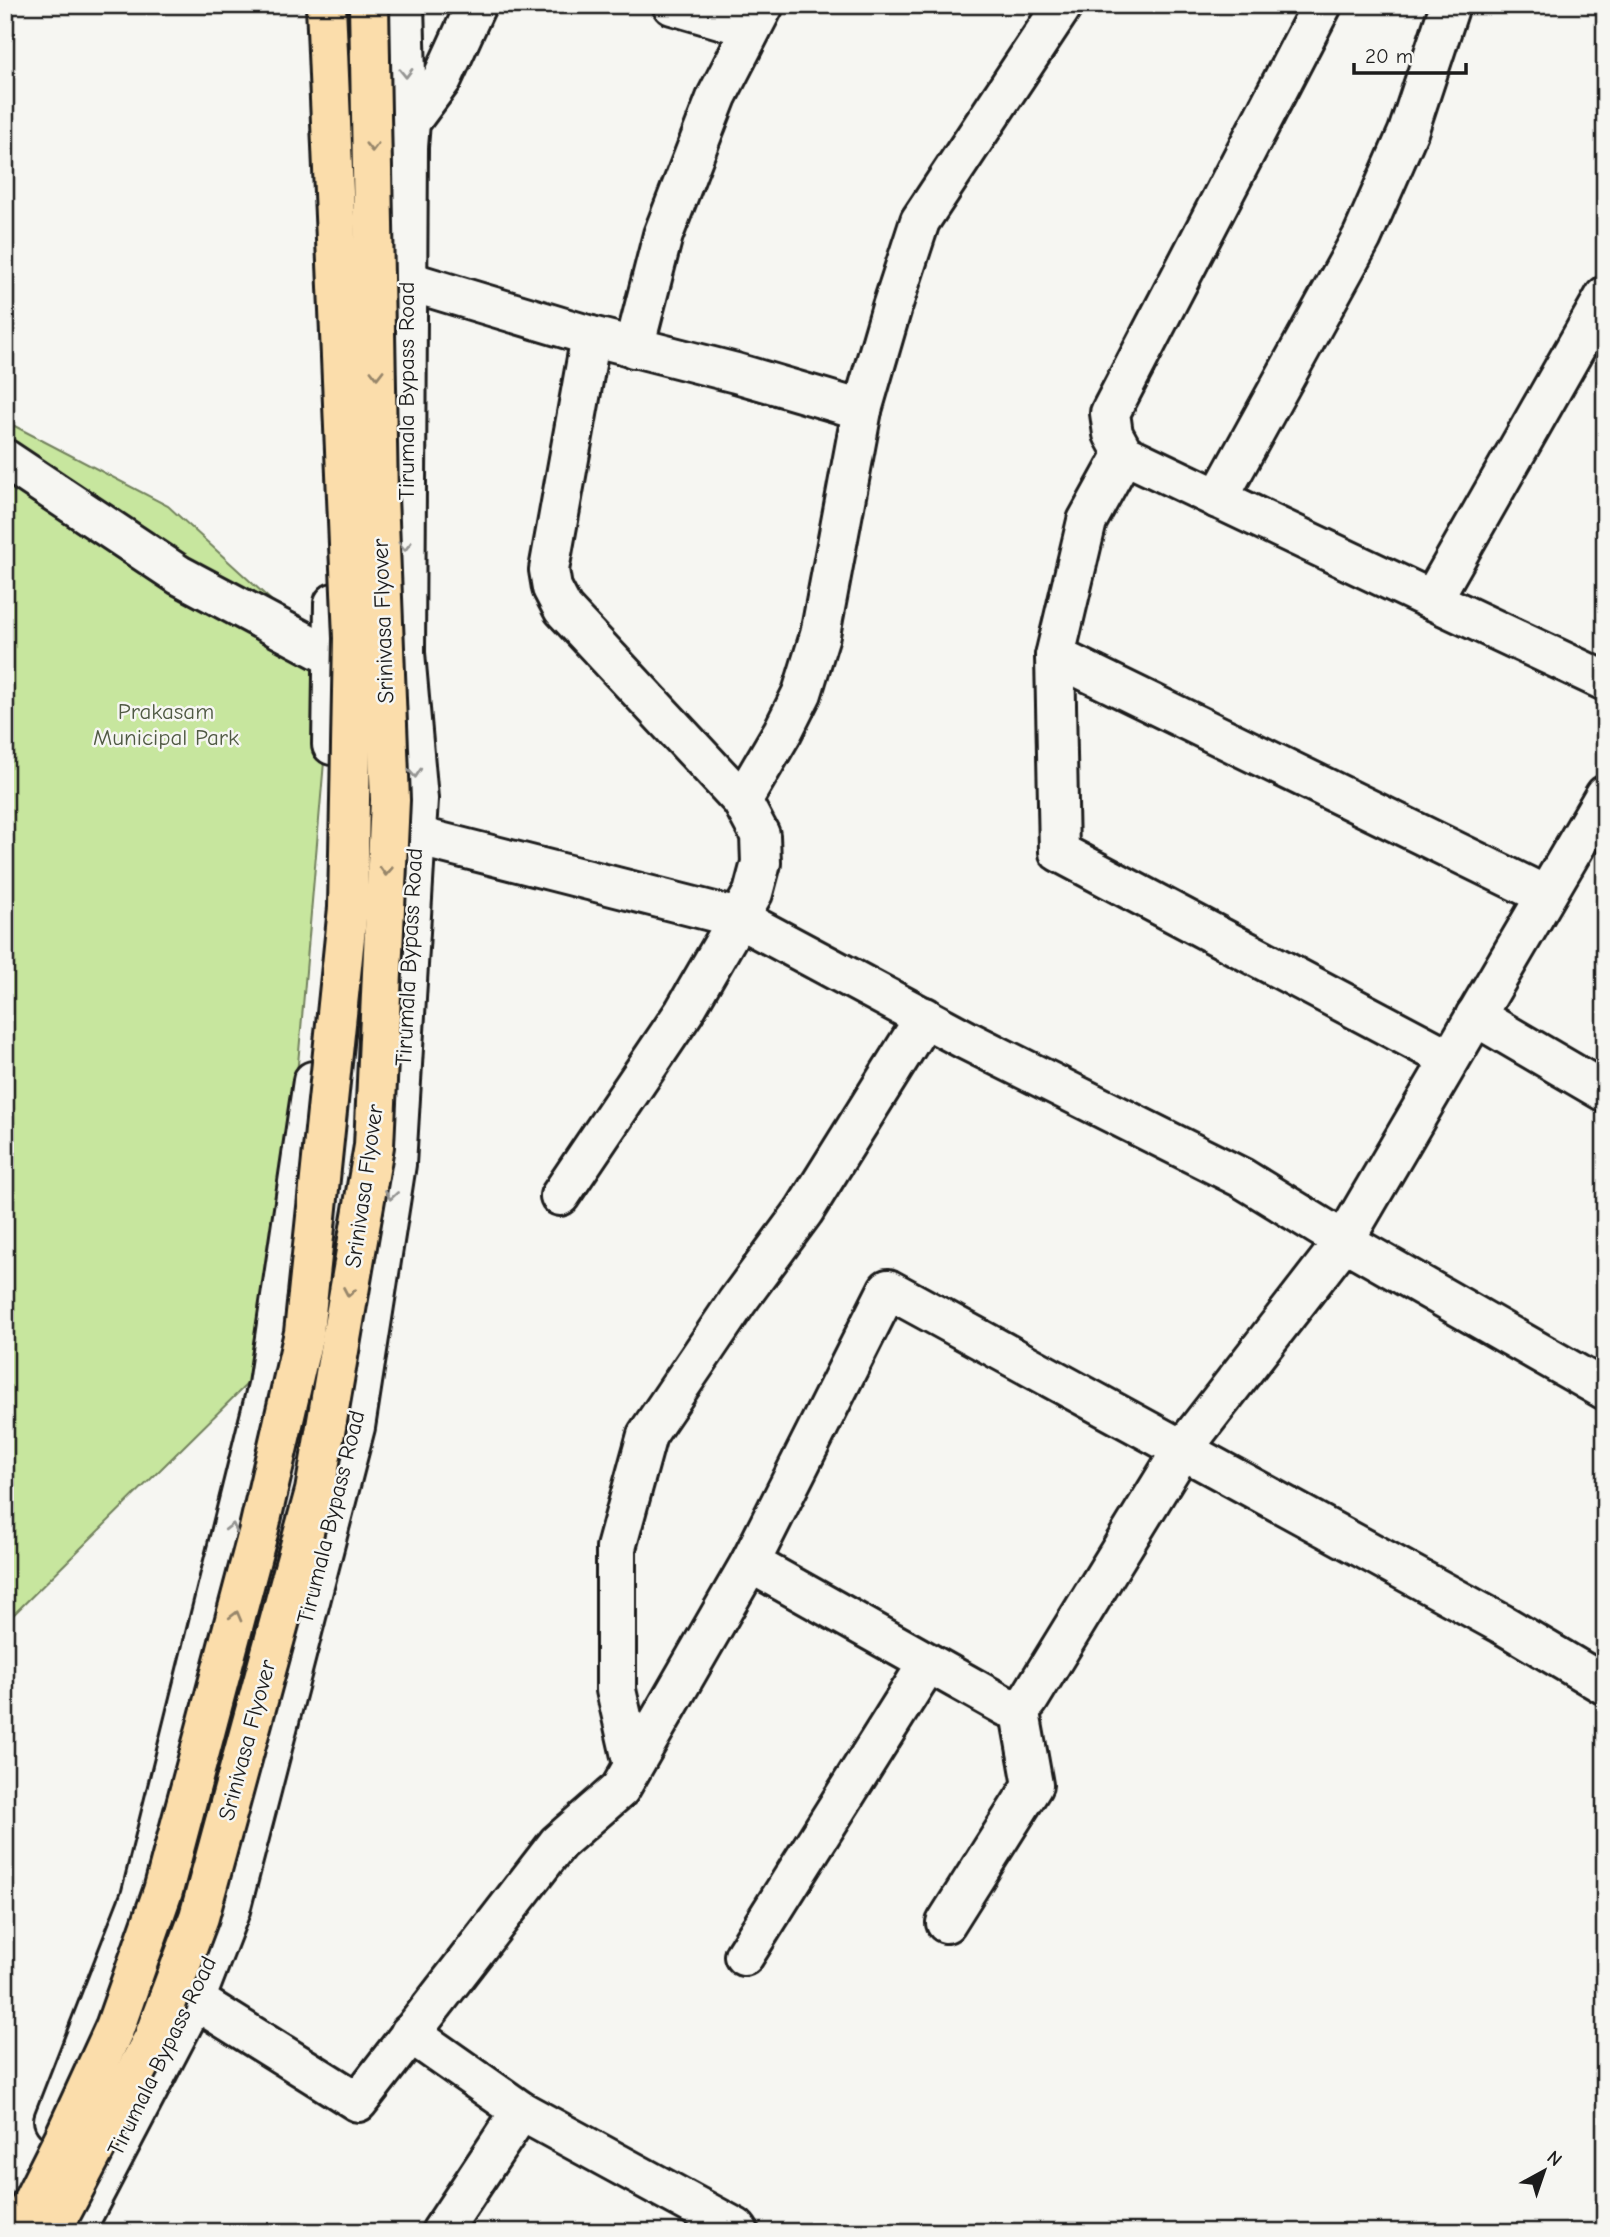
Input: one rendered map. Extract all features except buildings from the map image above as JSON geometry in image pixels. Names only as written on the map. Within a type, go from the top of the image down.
[{"type":"main road","name":"Srinivasa Flyover","points":[[17,2232],[115,2027],[163,1891],[258,1533],[304,1333],[348,908],[353,638],[326,5]]},
{"type":"main road","name":"Srinivasa Flyover","points":[[51,2232],[153,2039],[199,1917],[315,1491],[374,1146],[390,800],[378,496],[369,5]]},
{"type":"street","points":[[5,2219],[54,2121],[141,1897],[268,1385],[314,1074],[329,911],[333,544],[312,5]]},
{"type":"street","name":"Tirumala Bypass Road","points":[[75,2232],[195,2000],[230,1910],[355,1427],[396,1164],[418,799],[405,653],[408,147],[404,5]]},
{"type":"street","points":[[408,147],[410,122],[442,79],[476,5]]},
{"type":"street","points":[[634,348],[663,235],[717,96],[757,17],[672,5]]},
{"type":"street","points":[[742,801],[803,693],[820,635],[862,410],[920,221],[1063,5]]},
{"type":"street","points":[[1322,5],[1110,413],[1113,434],[1124,454],[1605,681]]},
{"type":"street","points":[[1218,499],[1362,237],[1408,132],[1450,5]]},
{"type":"street","points":[[407,278],[421,285],[591,336],[736,373],[862,410]]},
{"type":"street","points":[[1432,600],[1605,296]]},
{"type":"street","points":[[560,1196],[684,1012],[753,893],[761,863],[760,835],[742,801],[563,609],[552,588],[549,570],[591,336]]},
{"type":"street","points":[[1124,454],[1087,521],[1055,656],[1059,852],[1450,1059]]},
{"type":"street","points":[[5,459],[179,575],[333,657],[405,653]]},
{"type":"street","points":[[1055,656],[1545,895]]},
{"type":"street","points":[[750,1563],[1007,1707],[1019,1707],[1028,1702],[1182,1450],[1343,1241],[1605,794]]},
{"type":"street","points":[[416,836],[738,918],[966,1040],[1242,1178],[1343,1241],[1605,1390]]},
{"type":"street","points":[[1475,1016],[1605,1092]]},
{"type":"street","points":[[633,1765],[616,1690],[615,1548],[647,1435],[737,1302],[804,1211],[925,1017]]},
{"type":"street","points":[[116,1962],[195,2000],[358,2102],[558,1843],[620,1788],[750,1563],[888,1289],[1502,1624],[1605,1685]]},
{"type":"street","points":[[744,1956],[928,1663]]},
{"type":"street","points":[[946,1923],[1033,1784],[1019,1707]]},
{"type":"street","points":[[410,2033],[521,2111],[736,2230]]},
{"type":"street","points":[[441,2232],[521,2111]]},
{"type":"green space","name":"Prakasam Municipal Park","points":[[5,421],[168,506],[333,657],[298,1064],[249,1382],[5,1623]]}]
